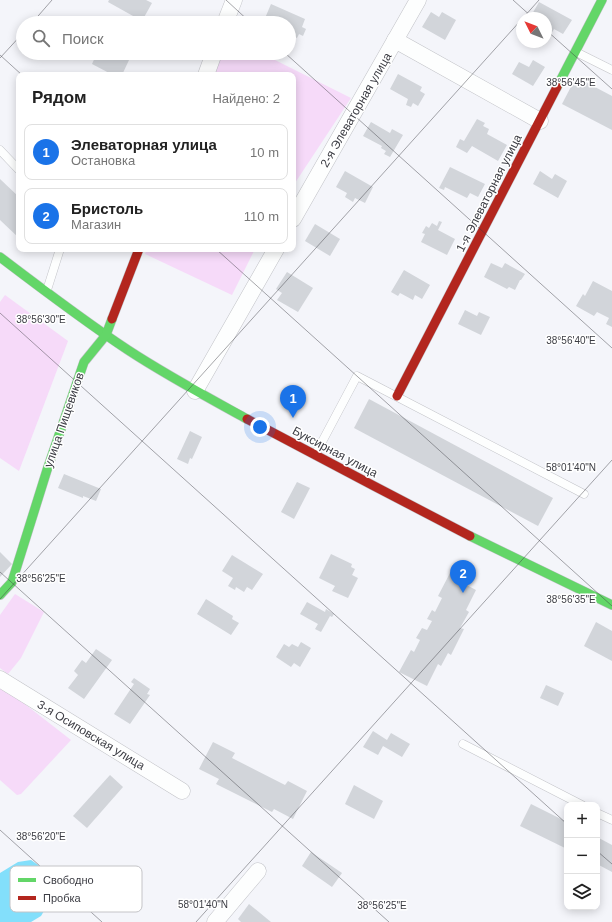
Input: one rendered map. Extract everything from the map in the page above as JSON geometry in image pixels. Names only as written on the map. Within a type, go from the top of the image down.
[{"type":"street","points":[[228,16],[234,0]]},
{"type":"street","name":"2-я Элеваторная улица","points":[[296,214],[418,0]]},
{"type":"street","name":"1-я Элеваторная улица","points":[[397,396],[602,0]]},
{"type":"street","points":[[395,40],[540,121]]},
{"type":"street","points":[[207,72],[211,60]]},
{"type":"street","name":"улица Пищевиков","points":[[0,596],[12,582],[46,470],[84,362],[106,335],[138,252]]},
{"type":"street","points":[[195,391],[274,252]]},
{"type":"street","name":"Буксирная улица","points":[[0,257],[106,335],[195,391],[350,474],[612,605]]},
{"type":"street","name":"3-я Осиповская улица","points":[[0,679],[182,791]]},
{"type":"street","points":[[215,922],[258,871]]},
{"type":"lane","points":[[575,52],[612,70]]},
{"type":"lane","points":[[0,150],[16,167]]},
{"type":"lane","points":[[47,292],[59,252]]},
{"type":"lane","points":[[315,455],[357,376],[584,494]]},
{"type":"lane","points":[[463,744],[576,802]]},
{"type":"lane","points":[[600,814],[612,820]]},
{"type":"shaded area","points":[[217,60],[275,60],[351,98],[296,181],[296,72],[212,72]]},
{"type":"shaded area","points":[[146,252],[254,252],[232,295],[145,254]]},
{"type":"shaded area","points":[[5,295],[68,341],[19,471],[0,458],[0,302]]},
{"type":"shaded area","points":[[15,594],[44,612],[21,658],[8,674],[0,668],[0,615]]},
{"type":"shaded area","points":[[0,687],[8,691],[71,740],[21,794],[17,795],[0,780]]},
{"type":"water","points":[[31,860],[40,866],[11,866],[18,862]]},
{"type":"water","points":[[10,867],[10,912],[43,912],[41,916],[31,922],[0,922],[0,873]]},
{"type":"building","points":[[109,0],[146,0],[152,3],[145,16],[133,16],[108,2]]},
{"type":"building","points":[[539,2],[572,20],[563,34],[554,29],[552,32],[552,12],[533,12]]},
{"type":"building","points":[[271,4],[305,19],[302,27],[306,29],[303,36],[299,34],[297,38],[296,16],[266,16]]},
{"type":"building","points":[[431,12],[439,17],[442,12],[456,20],[445,40],[422,27]]},
{"type":"building","points":[[94,60],[129,60],[123,72],[107,72],[92,64]]},
{"type":"building","points":[[533,60],[545,67],[533,86],[512,74],[519,62],[529,67]]},
{"type":"building","points":[[398,74],[422,87],[420,91],[425,94],[418,106],[413,103],[411,107],[406,105],[408,99],[390,89]]},
{"type":"building","points":[[576,77],[612,96],[612,130],[562,104]]},
{"type":"building","points":[[477,119],[485,123],[483,126],[489,129],[487,134],[507,145],[498,161],[472,146],[467,153],[456,147],[460,139],[464,141]]},
{"type":"building","points":[[371,122],[390,133],[392,129],[403,135],[390,157],[384,154],[386,151],[381,148],[382,146],[363,136]]},
{"type":"building","points":[[450,167],[485,184],[478,197],[470,193],[467,198],[445,187],[444,190],[439,188]]},
{"type":"building","points":[[345,171],[373,187],[365,203],[355,198],[353,202],[345,197],[347,193],[336,187]]},
{"type":"building","points":[[540,171],[552,179],[555,174],[567,181],[558,198],[533,184]]},
{"type":"building","points":[[0,179],[16,194],[16,235],[0,220]]},
{"type":"building","points":[[439,221],[442,222],[438,230],[455,239],[447,255],[421,242],[425,234],[422,233],[426,226],[429,228],[432,223],[437,226]]},
{"type":"building","points":[[315,224],[340,239],[330,256],[305,241]]},
{"type":"building","points":[[491,263],[502,268],[505,263],[525,274],[515,290],[509,287],[507,289],[484,277]]},
{"type":"building","points":[[404,270],[430,285],[422,299],[415,295],[413,300],[400,293],[398,296],[391,292]]},
{"type":"building","points":[[287,272],[313,288],[298,312],[277,300],[282,293],[276,289]]},
{"type":"building","points":[[593,281],[612,291],[612,327],[606,324],[609,318],[597,312],[594,316],[576,306],[583,294],[585,296]]},
{"type":"building","points":[[465,310],[477,316],[479,312],[490,317],[481,335],[458,324]]},
{"type":"building","points":[[369,399],[553,498],[538,526],[354,428]]},
{"type":"building","points":[[190,431],[202,437],[192,459],[190,458],[188,464],[177,459]]},
{"type":"building","points":[[64,474],[101,489],[96,501],[83,496],[83,498],[58,488]]},
{"type":"building","points":[[297,482],[310,488],[294,519],[281,512]]},
{"type":"building","points":[[0,552],[12,564],[0,577]]},
{"type":"building","points":[[331,554],[352,564],[351,567],[355,569],[352,575],[358,578],[348,598],[332,591],[335,586],[319,578]]},
{"type":"building","points":[[232,555],[263,574],[252,590],[247,587],[244,592],[236,587],[235,590],[228,586],[233,578],[222,571]]},
{"type":"building","points":[[450,573],[460,578],[459,581],[476,590],[466,610],[469,612],[460,628],[464,629],[451,655],[448,653],[441,666],[438,664],[427,686],[399,672],[411,650],[414,652],[420,640],[416,638],[422,628],[427,630],[432,621],[427,619],[432,610],[435,612],[442,598],[438,596]]},
{"type":"building","points":[[206,599],[233,616],[232,619],[239,623],[231,635],[197,614]]},
{"type":"building","points":[[307,602],[325,612],[326,609],[334,614],[332,617],[330,616],[321,632],[315,629],[318,624],[300,614]]},
{"type":"building","points":[[596,622],[612,631],[612,661],[584,646]]},
{"type":"building","points":[[301,642],[311,648],[300,667],[294,663],[291,667],[276,657],[284,644],[289,647],[292,644],[298,647]]},
{"type":"building","points":[[96,649],[112,660],[84,699],[68,688],[78,675],[74,671],[82,660],[86,663]]},
{"type":"building","points":[[134,678],[150,689],[147,694],[150,695],[130,724],[114,714],[134,684],[131,682]]},
{"type":"building","points":[[546,685],[564,693],[558,706],[540,698]]},
{"type":"building","points":[[373,731],[387,740],[391,733],[410,744],[402,757],[383,746],[378,755],[363,747]]},
{"type":"building","points":[[213,742],[235,753],[232,758],[285,785],[288,781],[307,791],[293,819],[274,809],[272,812],[216,784],[219,779],[199,769]]},
{"type":"building","points":[[110,775],[123,787],[87,828],[73,816]]},
{"type":"building","points":[[354,785],[383,801],[374,819],[345,804]]},
{"type":"building","points":[[531,804],[564,820],[564,848],[520,826]]},
{"type":"building","points":[[600,839],[612,845],[612,872],[600,866]]},
{"type":"building","points":[[311,852],[342,873],[332,887],[302,866]]},
{"type":"building","points":[[249,904],[271,922],[241,922],[238,919]]},
{"type":"traffic: fast","points":[[557,87],[602,0]]},
{"type":"traffic: fast","points":[[0,257],[47,293],[128,350],[172,377],[247,419]]},
{"type":"traffic: fast","points":[[0,595],[12,582],[47,470],[84,362],[106,335],[112,319]]},
{"type":"traffic: fast","points":[[470,536],[612,605]]},
{"type":"traffic: jam","points":[[397,396],[557,87]]},
{"type":"traffic: jam","points":[[112,319],[138,252]]},
{"type":"traffic: jam","points":[[247,419],[470,536]]},
{"type":"place","name":"Элеваторная улица","points":[[293,418]]},
{"type":"place","name":"Бристоль","points":[[463,593]]}]
